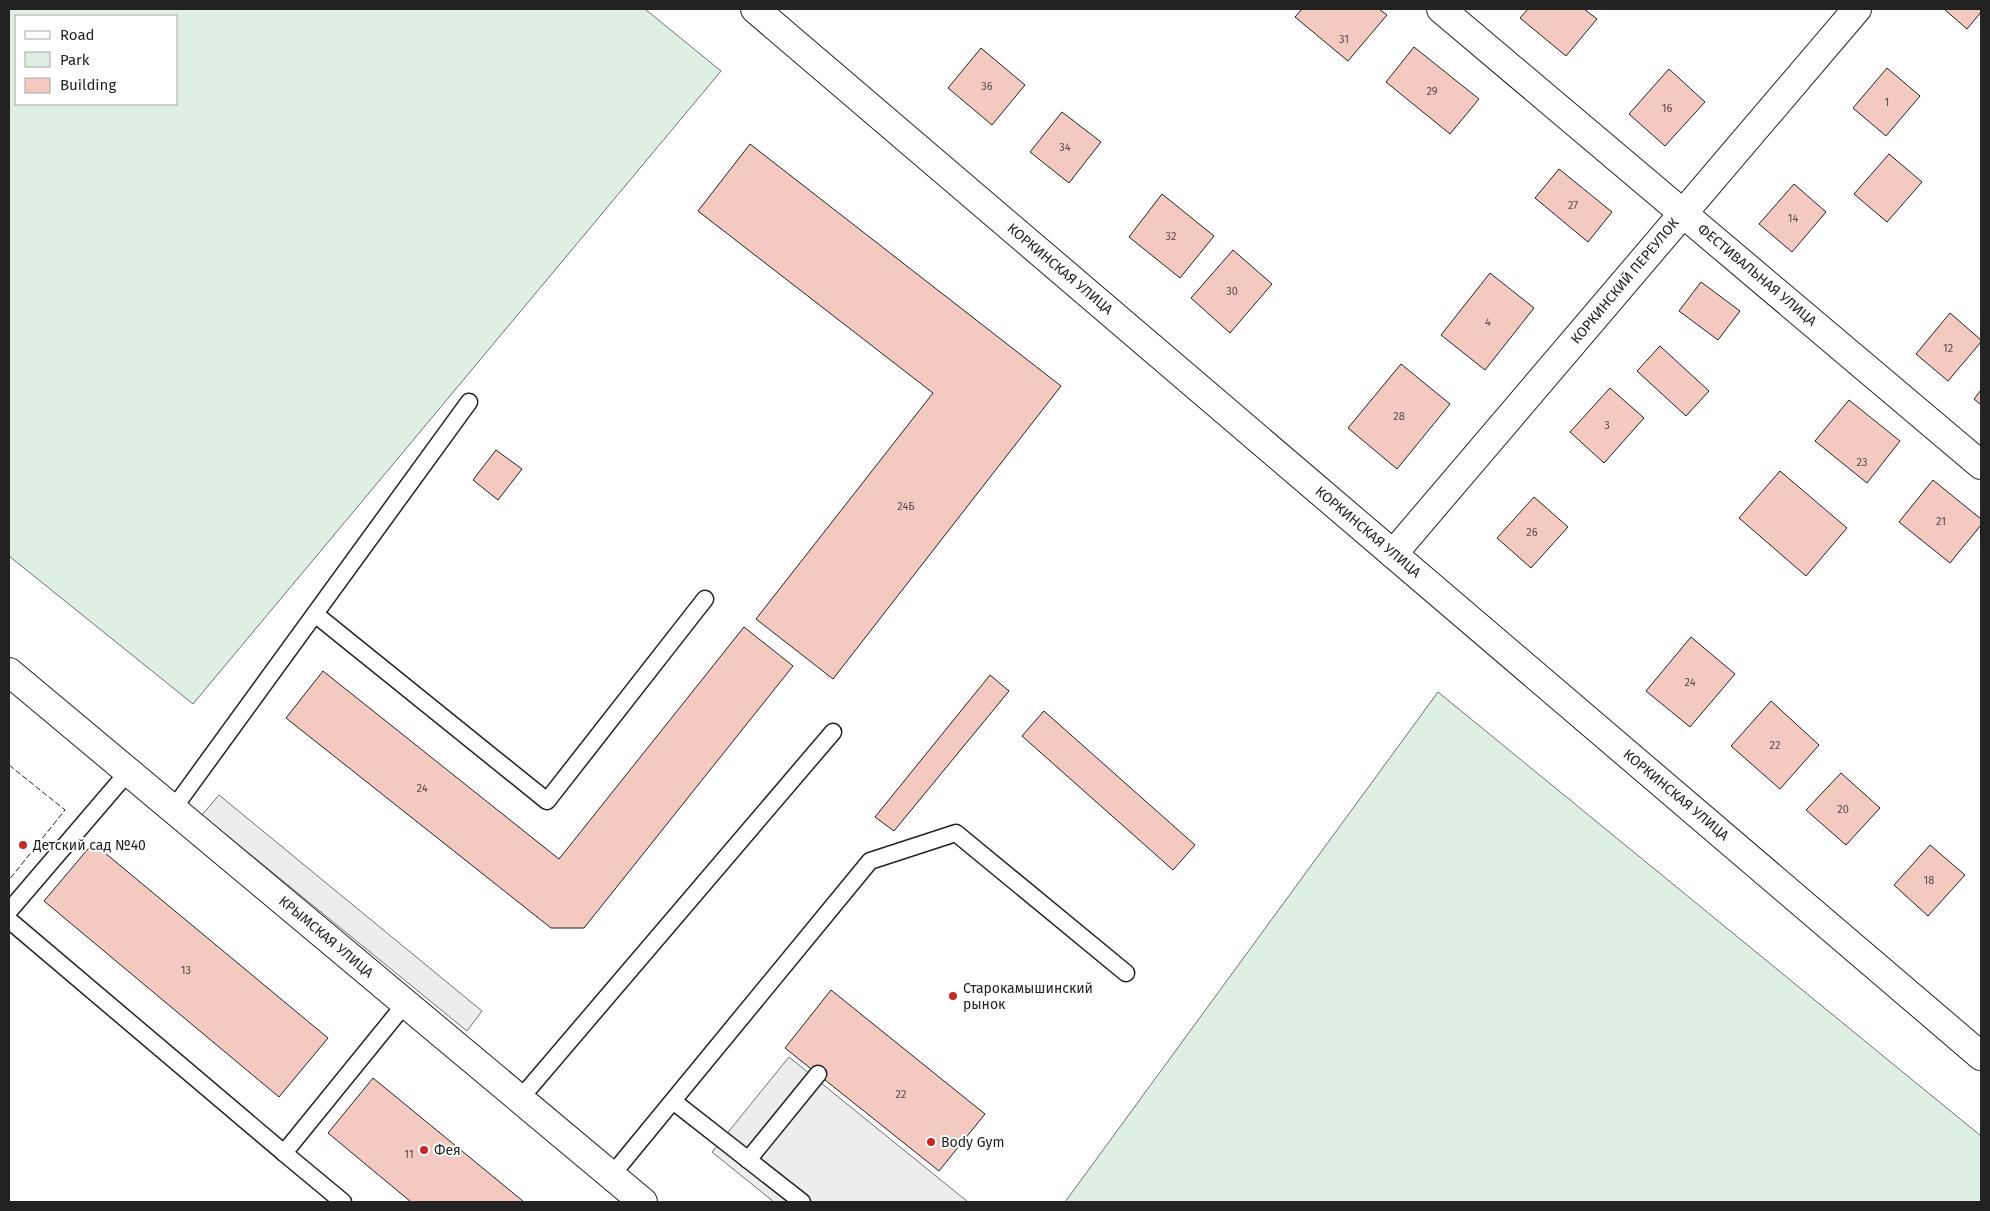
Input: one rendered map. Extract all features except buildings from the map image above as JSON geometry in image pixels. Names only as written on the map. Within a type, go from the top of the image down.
[{"type":"street","name":"КОРКИНСКАЯ УЛИЦА","points":[[755,9],[1981,1056]]},
{"type":"street","name":"ФЕСТИВАЛЬНАЯ УЛИЦА","points":[[1441,9],[1684,212],[1981,465]]},
{"type":"street","name":"КОРКИНСКИЙ ПЕРЕУЛОК","points":[[1393,554],[1857,9]]},
{"type":"street","name":"КРЫМСКАЯ УЛИЦА","points":[[9,672],[643,1202]]},
{"type":"lane","points":[[173,809],[469,402]]},
{"type":"lane","points":[[315,614],[547,800],[705,599]]},
{"type":"lane","points":[[520,1100],[833,732]]},
{"type":"lane","points":[[9,911],[128,772]]},
{"type":"lane","points":[[611,1176],[870,861],[956,833],[1126,973]]},
{"type":"lane","points":[[9,920],[343,1202]]},
{"type":"lane","points":[[284,1153],[405,1004]]},
{"type":"lane","points":[[748,1160],[818,1074]]},
{"type":"lane","points":[[673,1101],[802,1202]]},
{"type":"green space","points":[[9,9],[645,9],[721,71],[193,704],[9,556]]},
{"type":"green space","points":[[1438,692],[1981,1136],[1981,1202],[1065,1202]]},
{"type":"shaded area","points":[[219,795],[482,1011],[467,1031],[202,815]]},
{"type":"shaded area","points":[[789,1057],[968,1202],[774,1202],[712,1152]]},
{"type":"fence","points":[[9,765],[65,810],[9,880]]},
{"type":"place","name":"Детский сад №40","points":[[23,845]]},
{"type":"place","name":"Старокамышинский рынок","points":[[953,996]]},
{"type":"place","name":"Body Gym","points":[[931,1142]]},
{"type":"place","name":"Фея","points":[[424,1150]]}]
